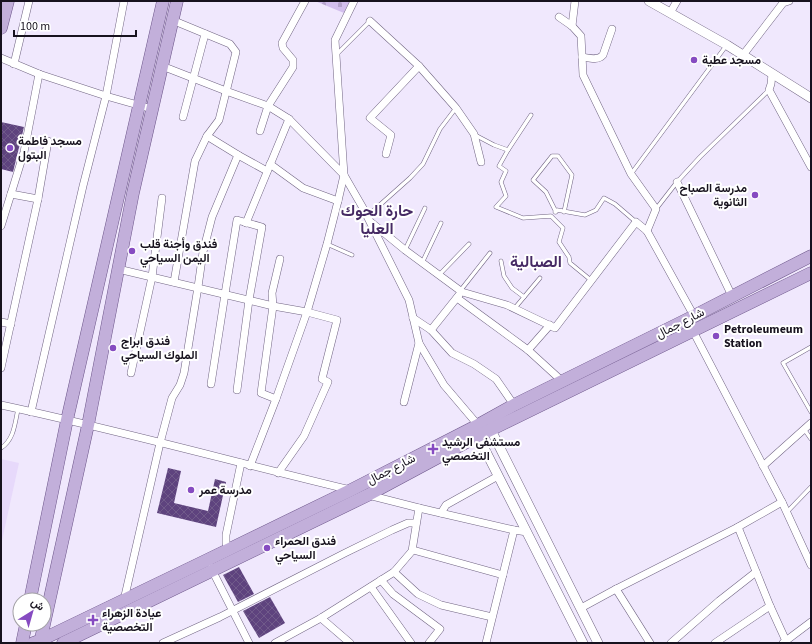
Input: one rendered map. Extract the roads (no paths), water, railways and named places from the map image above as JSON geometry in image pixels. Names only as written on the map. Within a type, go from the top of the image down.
[{"type":"main road","points":[[1,28],[8,1]]},
{"type":"main road","points":[[32,592],[67,420],[163,1]]},
{"type":"main road","points":[[38,642],[88,425],[133,193],[177,1]]},
{"type":"main road","name":"شارع جمال","points":[[38,642],[124,600],[210,566],[368,495],[478,430],[514,405],[811,256]]},
{"type":"main road","name":"شارع جمال","points":[[63,643],[210,566],[228,550],[478,430],[491,430],[811,273]]},
{"type":"main road","points":[[690,318],[693,331]]},
{"type":"main road","points":[[22,643],[24,632]]},
{"type":"street","points":[[14,64],[29,1]]},
{"type":"street","points":[[31,412],[83,186],[106,96],[124,1]]},
{"type":"street","points":[[260,131],[268,106],[293,67],[293,60],[283,48],[282,43],[305,1]]},
{"type":"street","points":[[250,466],[276,399],[306,312],[327,244],[344,175],[335,40],[354,1]]},
{"type":"street","points":[[572,26],[574,1]]},
{"type":"street","points":[[649,1],[727,45],[810,96]]},
{"type":"street","points":[[670,13],[677,1]]},
{"type":"street","points":[[743,56],[785,2]]},
{"type":"street","points":[[560,17],[572,26],[581,36],[583,75],[631,174],[656,209],[647,231]]},
{"type":"street","points":[[172,20],[230,44],[236,52],[219,120],[207,136],[195,161],[174,282]]},
{"type":"street","points":[[370,21],[419,66],[456,108],[474,134],[481,162]]},
{"type":"street","points":[[582,57],[600,58],[603,55],[612,29]]},
{"type":"street","points":[[183,117],[204,34]]},
{"type":"street","points":[[1,58],[39,74],[152,109]]},
{"type":"street","points":[[162,66],[268,106],[289,119],[344,175],[370,221],[408,300],[419,343],[444,385],[478,430],[498,476],[583,643]]},
{"type":"street","points":[[386,154],[391,136],[370,118],[419,66]]},
{"type":"street","points":[[1,226],[24,152],[39,74]]},
{"type":"street","points":[[772,74],[769,90],[811,167]]},
{"type":"street","points":[[246,223],[289,119]]},
{"type":"street","points":[[207,136],[238,156],[269,167],[303,188],[338,201]]},
{"type":"street","points":[[1,368],[38,199],[48,141]]},
{"type":"street","points":[[124,600],[160,442],[172,398],[180,385],[184,373],[203,252],[212,217],[238,156]]},
{"type":"street","points":[[677,182],[732,296]]},
{"type":"street","points":[[11,194],[38,199]]},
{"type":"street","points":[[131,373],[152,277],[162,198]]},
{"type":"street","points":[[211,384],[237,220],[262,227],[249,300],[237,390]]},
{"type":"street","points":[[370,221],[405,250],[461,291],[507,305],[555,328],[636,222],[647,231],[690,318]]},
{"type":"street","points":[[276,399],[261,393],[273,306],[272,293],[280,259]]},
{"type":"street","points":[[118,269],[337,320],[322,379],[328,382],[304,436],[278,472]]},
{"type":"street","points":[[431,330],[461,291]]},
{"type":"street","points":[[457,298],[528,350],[562,381]]},
{"type":"street","points":[[413,318],[431,330],[452,353],[474,364],[496,379],[514,405]]},
{"type":"street","points":[[1,322],[11,324]]},
{"type":"street","points":[[528,350],[550,326]]},
{"type":"street","points":[[693,331],[782,502],[811,564]]},
{"type":"street","points":[[404,402],[419,343]]},
{"type":"street","points":[[1,405],[160,442],[419,508],[527,532]]},
{"type":"street","points":[[763,466],[811,423]]},
{"type":"street","points":[[491,430],[598,643]]},
{"type":"street","points":[[228,550],[226,536],[241,463]]},
{"type":"street","points":[[441,513],[446,505],[498,476]]},
{"type":"street","points":[[581,608],[738,527],[782,502]]},
{"type":"street","points":[[274,643],[321,618],[394,572],[413,550],[419,508]]},
{"type":"street","points":[[163,643],[233,611],[345,553],[408,523],[416,524]]},
{"type":"street","points":[[738,527],[784,642],[811,622]]},
{"type":"street","points":[[486,643],[514,530]]},
{"type":"street","points":[[413,550],[503,575]]},
{"type":"street","points":[[210,566],[249,643]]},
{"type":"street","points":[[394,572],[418,594],[441,606],[492,617]]},
{"type":"street","points":[[671,643],[719,601],[756,572]]},
{"type":"street","points":[[382,580],[393,594],[440,629],[429,643]]},
{"type":"street","points":[[371,587],[411,643]]},
{"type":"street","points":[[616,589],[650,643]]},
{"type":"street","points":[[715,643],[770,606]]},
{"type":"street","points":[[321,618],[350,643]]},
{"type":"lane","points":[[336,54],[370,21]]},
{"type":"lane","points":[[631,174],[727,45]]},
{"type":"lane","points":[[656,209],[677,182],[700,157],[769,90]]},
{"type":"lane","points":[[370,221],[372,211],[410,178],[423,164],[440,129],[456,108]]},
{"type":"lane","points":[[530,115],[498,166],[506,171],[501,182],[506,196],[496,207],[523,218],[551,216],[557,210],[585,215],[596,210],[604,198],[615,204],[636,222]]},
{"type":"lane","points":[[474,134],[494,145],[508,150]]},
{"type":"lane","points":[[556,212],[546,192],[533,180],[552,156],[558,156],[572,175],[564,212]]},
{"type":"lane","points":[[405,250],[425,208]]},
{"type":"lane","points":[[551,216],[563,228],[559,242],[569,257],[570,264],[592,281]]},
{"type":"lane","points":[[422,263],[441,222]]},
{"type":"lane","points":[[327,244],[352,255]]},
{"type":"lane","points":[[439,275],[469,244]]},
{"type":"lane","points":[[461,291],[490,253]]},
{"type":"lane","points":[[502,261],[504,276],[512,288],[524,297]]},
{"type":"lane","points":[[514,309],[540,278]]},
{"type":"lane","points":[[811,347],[783,363],[811,412]]},
{"type":"lane","points":[[1,448],[6,445],[10,439],[18,409]]},
{"type":"lane","points":[[804,429],[811,439]]},
{"type":"lane","points":[[786,512],[811,487]]},
{"type":"place","name":"مسجد عطية","points":[[694,60]]},
{"type":"place","name":"مسجد فاطمة البتول","points":[[10,148]]},
{"type":"place","name":"مدرسة الصباح الثانوية","points":[[755,195]]},
{"type":"place","name":"فندق وأجنة قلب اليمن السياحي","points":[[132,251]]},
{"type":"place","name":"Petroleumeum Station","points":[[716,336]]},
{"type":"place","name":"فندق ابراج الملوك السياحي","points":[[113,348]]},
{"type":"place","name":"مستشفى الرشيد التخصصي","points":[[433,449]]},
{"type":"place","name":"مدرسة عمر","points":[[191,490]]},
{"type":"place","name":"فندق الحمراء السياحي","points":[[267,548]]},
{"type":"place","name":"عيادة الزهراء التخصصية","points":[[93,620]]},
{"type":"district","name":"حارة الحوك العليا","points":[[377,219]]},
{"type":"district","name":"الصبالية","points":[[536,261]]}]
